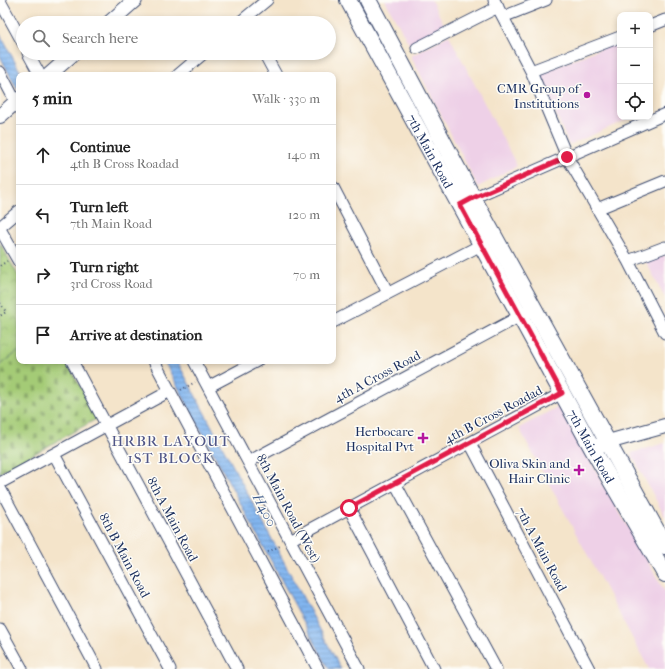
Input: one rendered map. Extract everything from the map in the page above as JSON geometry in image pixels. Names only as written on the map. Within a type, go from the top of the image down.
[{"type":"main road","name":"7th Main Road","points":[[348,0],[379,58],[466,201],[534,308],[665,546]]},
{"type":"main road","name":"7th Main Road","points":[[368,0],[466,201],[481,244],[592,448],[665,574]]},
{"type":"street","points":[[117,16],[135,0]]},
{"type":"street","points":[[250,16],[267,0]]},
{"type":"street","points":[[503,17],[546,0]]},
{"type":"street","points":[[0,1],[16,30]]},
{"type":"street","points":[[417,48],[496,4],[531,71],[567,157],[628,261],[665,333]]},
{"type":"street","points":[[653,25],[665,20]]},
{"type":"street","points":[[531,71],[617,38]]},
{"type":"street","points":[[32,60],[38,72]]},
{"type":"street","points":[[52,72],[66,60]]},
{"type":"street","points":[[182,72],[196,60]]},
{"type":"street","points":[[268,60],[274,72]]},
{"type":"street","points":[[0,72],[16,100]]},
{"type":"street","points":[[0,116],[16,104]]},
{"type":"street","points":[[466,201],[665,114]]},
{"type":"street","points":[[597,209],[665,181]]},
{"type":"street","points":[[336,193],[388,293]]},
{"type":"street","points":[[16,215],[0,228],[16,257]]},
{"type":"street","points":[[336,320],[481,244]]},
{"type":"street","points":[[628,261],[665,247]]},
{"type":"street","name":"4th A Cross Road","points":[[248,462],[534,308]]},
{"type":"street","name":"8th A Main Road","points":[[74,364],[237,669]]},
{"type":"street","points":[[156,364],[175,391],[318,669]]},
{"type":"street","name":"8th Main Road (West)","points":[[196,364],[248,462],[285,543],[359,669]]},
{"type":"street","points":[[208,387],[251,364]]},
{"type":"street","points":[[0,483],[175,391]]},
{"type":"street","name":"4th B Cross Roadad","points":[[285,543],[562,393]]},
{"type":"street","points":[[592,448],[665,426]]},
{"type":"street","name":"7th A Main Road","points":[[470,443],[589,669]]},
{"type":"street","name":"8th B Main Road","points":[[54,454],[170,669]]},
{"type":"street","points":[[395,483],[496,669]]},
{"type":"street","points":[[0,488],[97,669]]},
{"type":"street","points":[[349,508],[434,669]]},
{"type":"street","points":[[0,629],[22,669]]},
{"type":"path","points":[[0,302],[6,312],[0,316]]},
{"type":"path","points":[[175,391],[194,383]]},
{"type":"path","points":[[267,553],[285,543]]},
{"type":"shaded area","points":[[385,0],[431,0],[445,26],[409,44]]},
{"type":"shaded area","points":[[449,35],[517,166],[478,187],[411,56]]},
{"type":"shaded area","name":"CMR Group of Institutions","points":[[617,42],[617,120],[626,120],[569,145],[539,74]]},
{"type":"shaded area","points":[[665,255],[665,298],[646,262]]},
{"type":"shaded area","points":[[559,406],[665,592],[665,669],[649,669],[519,428]]},
{"type":"shaded area","points":[[665,443],[665,517],[631,453]]},
{"type":"green space","points":[[0,243],[16,272],[16,353],[0,365]]},
{"type":"green space","points":[[16,353],[16,364],[68,364],[98,418],[0,473],[0,365]]},
{"type":"water","points":[[0,34],[20,72],[16,72],[16,87],[0,56]]},
{"type":"water","points":[[166,364],[179,364],[341,669],[329,669]]},
{"type":"place","name":"CMR Group of Institutions","points":[[587,95]]},
{"type":"place","name":"Herbocare Hospital Pvt","points":[[423,438]]},
{"type":"place","name":"Oliva Skin and Hair Clinic","points":[[579,470]]},
{"type":"district","name":"HRBR LAYOUT 1ST BLOCK","points":[[171,450]]},
{"type":"route","points":[[349,508],[562,393],[460,205],[567,157]]},
{"type":"water label","name":"H400","points":[[265,510]]}]
